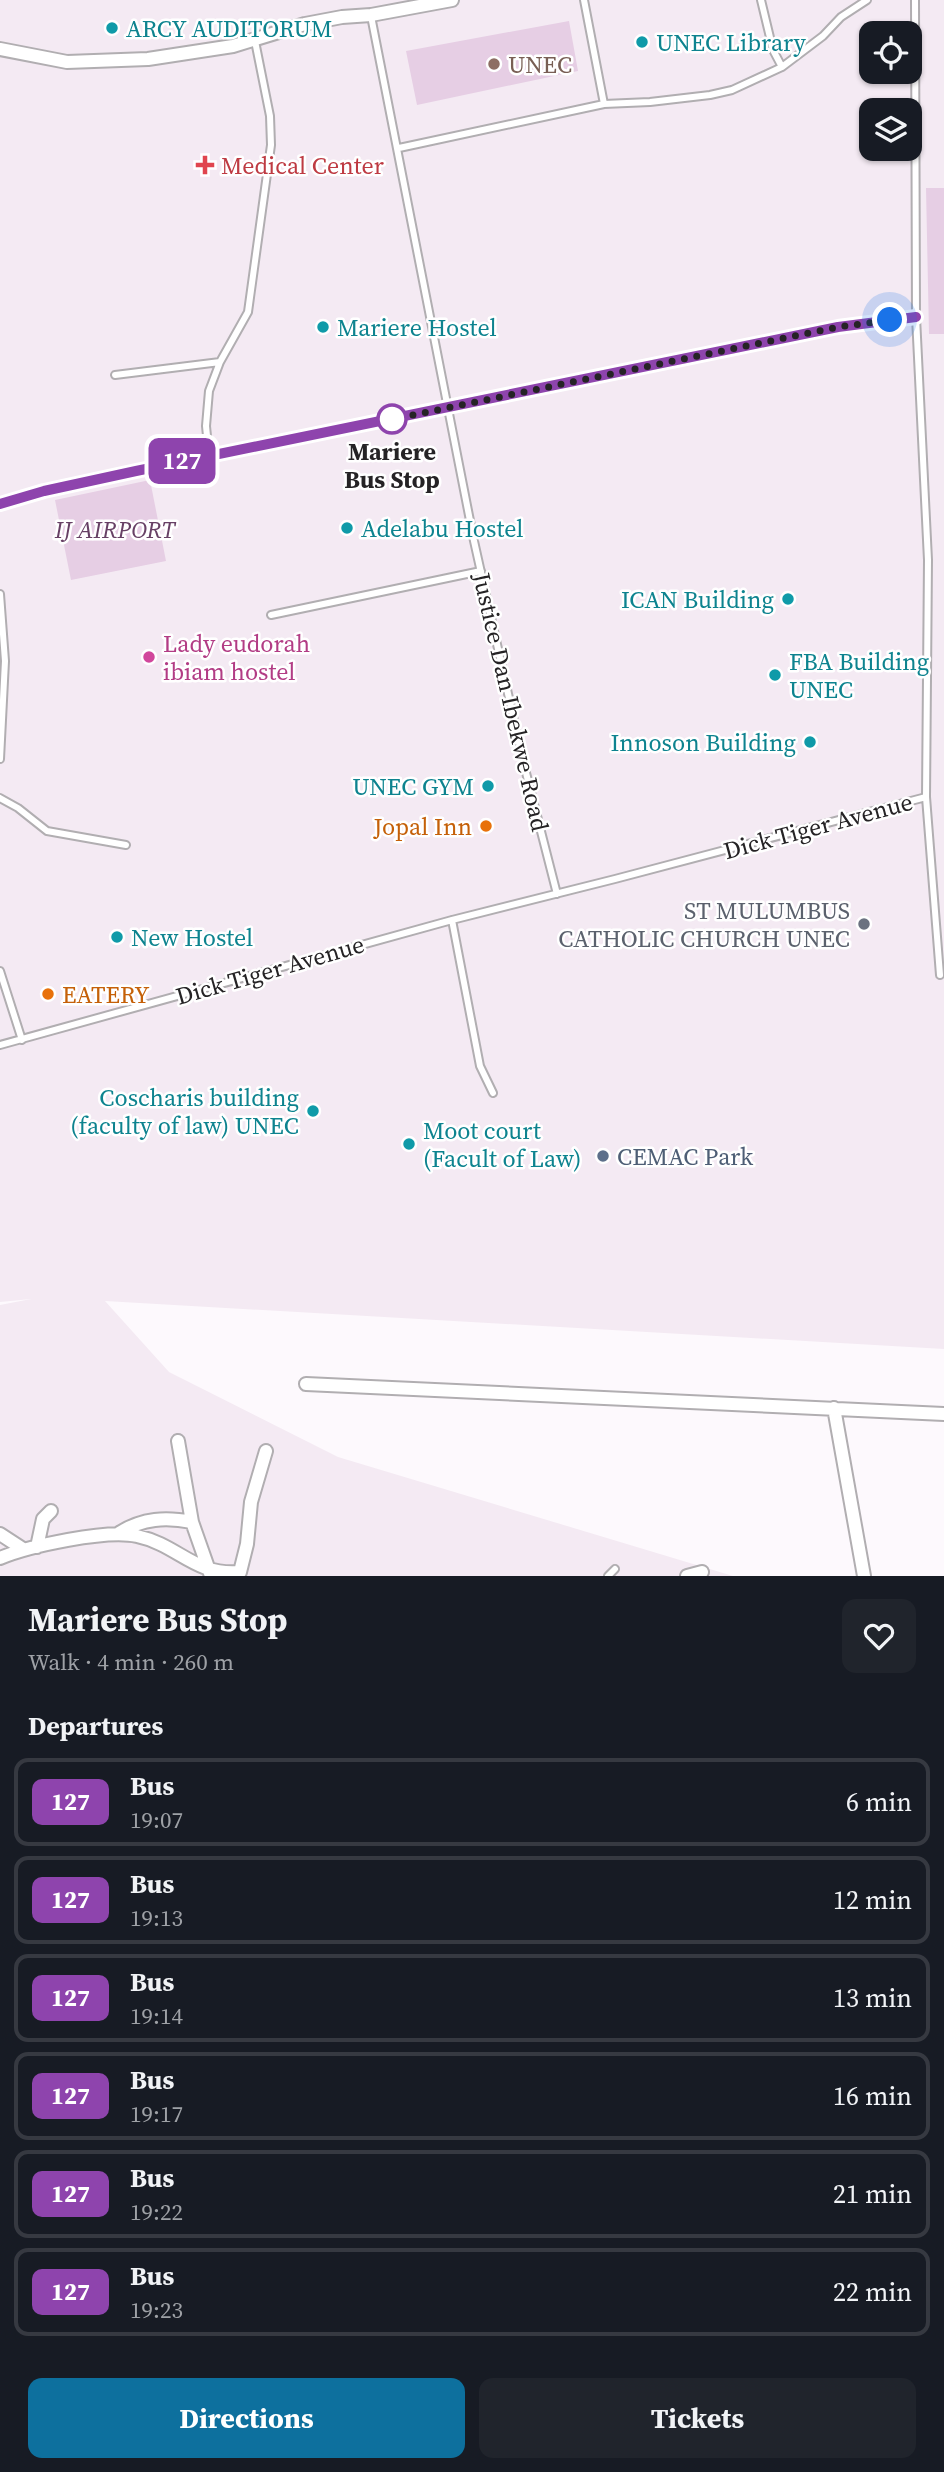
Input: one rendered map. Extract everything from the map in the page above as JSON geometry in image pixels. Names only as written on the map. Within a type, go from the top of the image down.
[{"type":"street","points":[[0,49],[67,62],[102,62],[200,52],[255,41],[295,26],[452,0]]},
{"type":"street","points":[[306,1384],[944,1413]]},
{"type":"street","points":[[834,1408],[864,1576]]},
{"type":"street","points":[[178,1441],[192,1522],[211,1576]]},
{"type":"street","points":[[0,1558],[23,1549],[116,1535],[138,1536],[154,1542],[202,1573],[211,1576],[242,1574],[251,1502],[266,1451]]},
{"type":"street","points":[[37,1547],[43,1519],[51,1511]]},
{"type":"street","points":[[116,1535],[152,1520],[171,1518],[192,1522]]},
{"type":"street","points":[[0,1534],[23,1549]]},
{"type":"street","points":[[687,1576],[702,1572]]},
{"type":"lane","points":[[584,0],[604,104]]},
{"type":"lane","points":[[761,0],[773,50],[782,67]]},
{"type":"lane","points":[[399,148],[604,104],[650,102],[732,90],[782,67],[823,36],[841,17],[867,0]]},
{"type":"lane","name":"Dick Tiger Avenue","points":[[0,1045],[452,920],[926,797],[928,560],[916,317],[915,0]]},
{"type":"lane","name":"Justice Dan Ibekwe Road","points":[[371,15],[481,571],[523,761],[557,894]]},
{"type":"lane","points":[[209,456],[207,399],[220,362],[248,312],[271,145],[270,116],[255,41]]},
{"type":"lane","points":[[0,503],[209,456],[838,327],[916,317]]},
{"type":"lane","points":[[115,375],[220,362]]},
{"type":"lane","points":[[271,615],[481,571]]},
{"type":"lane","points":[[0,594],[5,661],[0,759]]},
{"type":"lane","points":[[926,797],[940,975]]},
{"type":"lane","points":[[0,798],[47,831],[126,845]]},
{"type":"lane","points":[[452,920],[480,1066],[493,1093]]},
{"type":"lane","points":[[0,971],[22,1040]]},
{"type":"lane","points":[[608,1576],[615,1569]]},
{"type":"shaded area","points":[[0,0],[944,0],[944,1349],[105,1301],[169,1372],[338,1457],[733,1576],[0,1576],[0,1305],[31,1299],[0,1302]]},
{"type":"green space","points":[[569,21],[578,71],[417,105],[406,51]]},
{"type":"green space","points":[[926,188],[944,188],[944,334],[929,334]]},
{"type":"green space","name":"IJ AIRPORT","points":[[150,480],[166,561],[71,580],[55,500]]},
{"type":"bus line","name":"127","points":[[0,504],[44,491],[136,471],[838,327],[916,317]]},
{"type":"place","name":"ARCY AUDITORUM","points":[[112,28]]},
{"type":"place","name":"UNEC Library","points":[[642,42]]},
{"type":"place","name":"UNEC","points":[[494,64]]},
{"type":"place","name":"Medical Center","points":[[205,165]]},
{"type":"place","name":"Mariere Hostel","points":[[323,327]]},
{"type":"place","name":"Mariere Bus Stop","points":[[392,419]]},
{"type":"place","name":"Adelabu Hostel","points":[[347,528]]},
{"type":"place","name":"ICAN Building","points":[[788,599]]},
{"type":"place","name":"Lady eudorah ibiam hostel","points":[[149,657]]},
{"type":"place","name":"FBA Building UNEC","points":[[775,675]]},
{"type":"place","name":"Innoson Building","points":[[810,742]]},
{"type":"place","name":"UNEC GYM","points":[[488,786]]},
{"type":"place","name":"Jopal Inn","points":[[486,826]]},
{"type":"place","name":"ST MULUMBUS CATHOLIC CHURCH UNEC","points":[[864,924]]},
{"type":"place","name":"New Hostel","points":[[117,937]]},
{"type":"place","name":"EATERY","points":[[48,994]]},
{"type":"place","name":"Coscharis building (faculty of law) UNEC","points":[[313,1111]]},
{"type":"place","name":"Moot court (Facult of Law)","points":[[409,1144]]},
{"type":"place","name":"CEMAC Park","points":[[603,1156]]},
{"type":"route","points":[[392,419],[384,421],[838,327],[890,320]]}]
